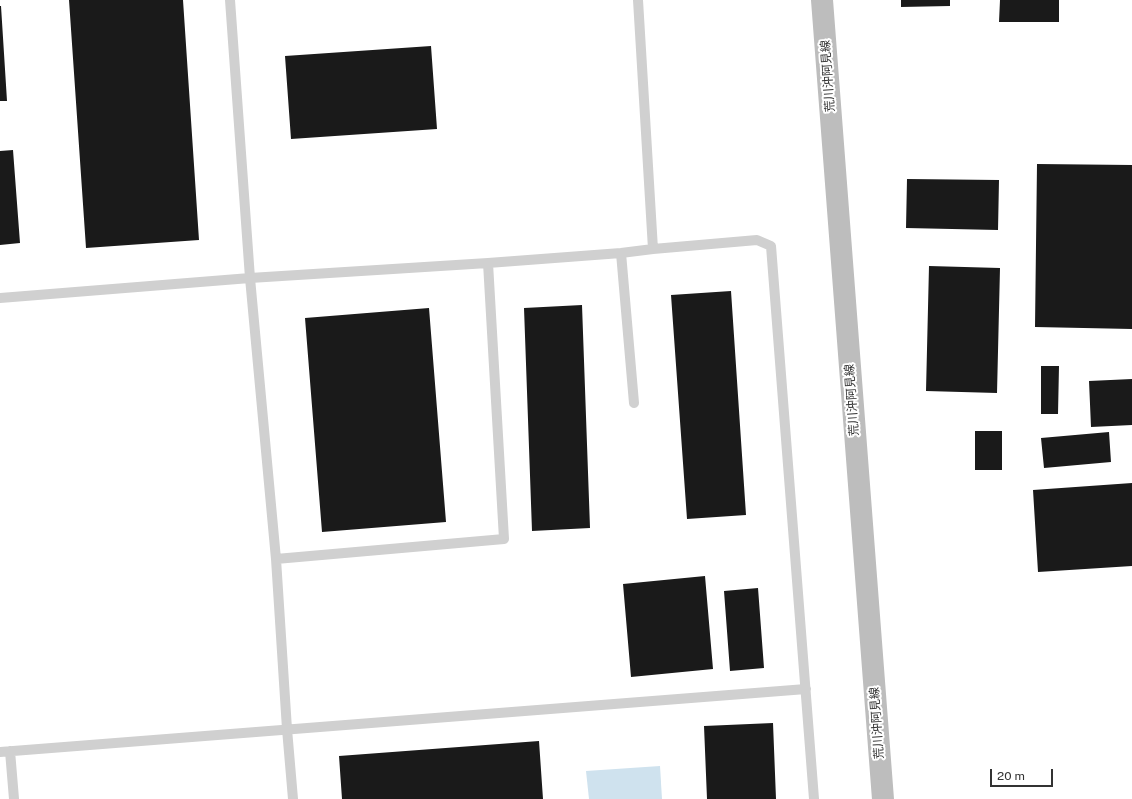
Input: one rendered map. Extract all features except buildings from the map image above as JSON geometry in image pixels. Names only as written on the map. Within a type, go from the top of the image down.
[{"type":"main road","name":"荒川沖阿見線","points":[[822,0],[883,799]]},
{"type":"lane","points":[[230,0],[250,278],[276,559],[293,799]]},
{"type":"lane","points":[[638,0],[653,249]]},
{"type":"lane","points":[[0,298],[250,278],[621,253],[757,240],[771,246],[814,799]]},
{"type":"lane","points":[[621,253],[634,403]]},
{"type":"lane","points":[[276,559],[504,539],[488,263]]},
{"type":"lane","points":[[14,799],[5,752],[806,689]]},
{"type":"water","points":[[660,766],[662,799],[589,799],[586,771]]}]
